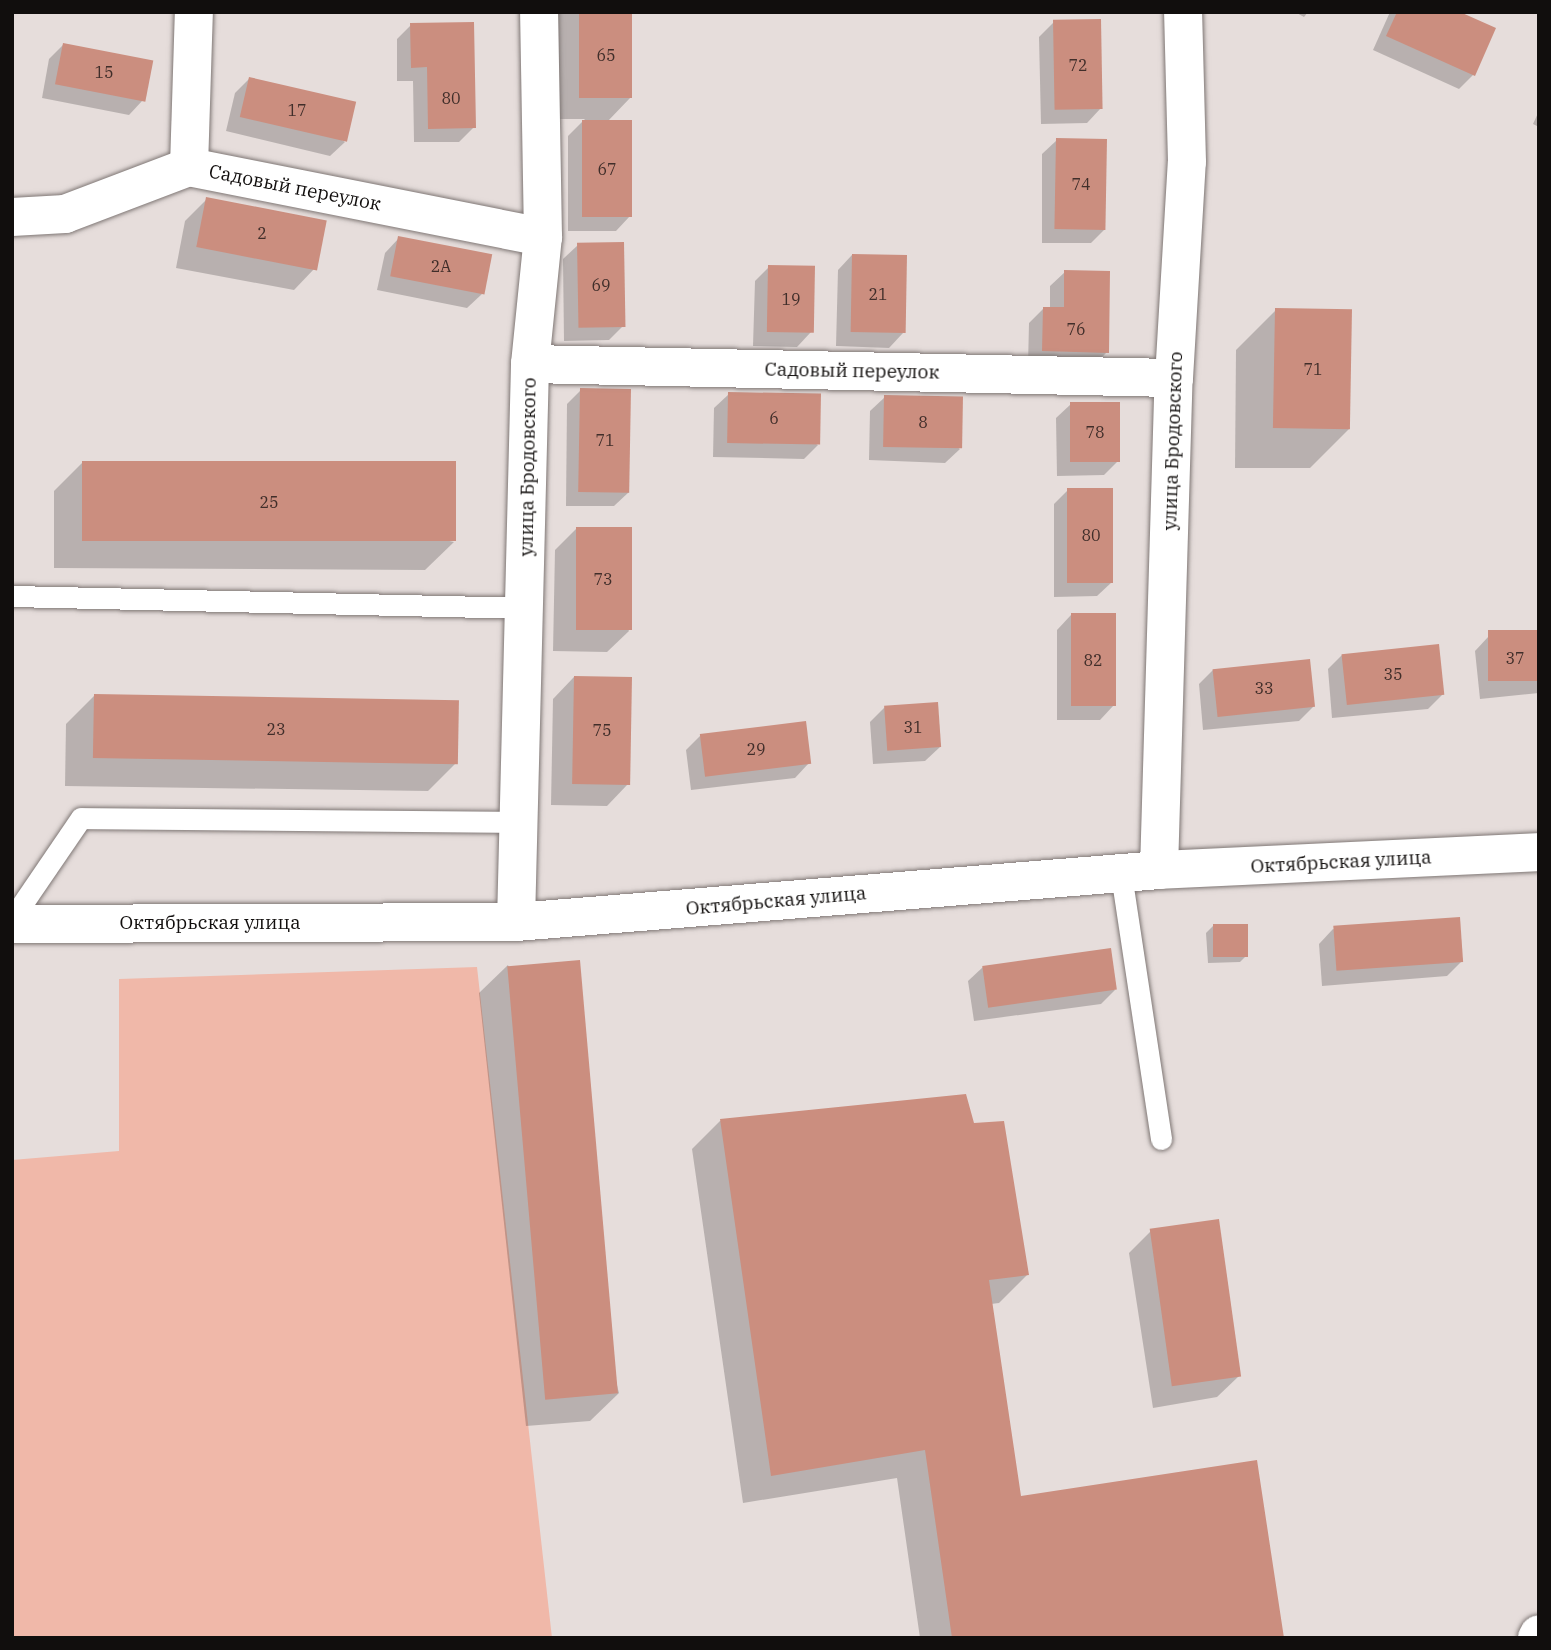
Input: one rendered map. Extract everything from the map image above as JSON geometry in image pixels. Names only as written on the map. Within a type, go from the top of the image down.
[{"type":"street","points":[[189,167],[194,12]]},
{"type":"street","name":"улица Бродовского","points":[[516,922],[516,822],[527,608],[530,364],[543,237],[539,12]]},
{"type":"street","name":"улица Бродовского","points":[[1159,870],[1174,379],[1188,162],[1183,12]]},
{"type":"street","name":"Садовый переулок","points":[[12,217],[65,214],[189,167],[543,237]]},
{"type":"street","name":"Садовый переулок","points":[[530,364],[1174,379]]},
{"type":"street","name":"Октябрьская улица","points":[[12,922],[516,922],[1159,870],[1539,852]]},
{"type":"lane","points":[[12,596],[527,608]]},
{"type":"lane","points":[[12,922],[81,818],[516,822]]},
{"type":"lane","points":[[1121,873],[1161,1139]]},
{"type":"shaded area","points":[[477,967],[552,1638],[12,1638],[12,1160],[119,1151],[119,979]]},
{"type":"building","points":[[579,12],[632,12],[632,98],[579,98]]},
{"type":"building","points":[[1397,12],[1460,12],[1496,28],[1475,76],[1386,36]]},
{"type":"building","points":[[1101,19],[1103,109],[1055,110],[1053,20]]},
{"type":"building","points":[[474,22],[476,128],[428,129],[427,67],[411,68],[410,23]]},
{"type":"building","points":[[63,43],[153,61],[145,102],[55,84]]},
{"type":"building","points":[[249,77],[356,102],[347,142],[240,117]]},
{"type":"building","points":[[582,120],[632,120],[632,217],[582,217]]},
{"type":"building","points":[[1056,138],[1107,139],[1105,230],[1054,229]]},
{"type":"building","points":[[206,197],[327,220],[317,271],[196,247]]},
{"type":"building","points":[[398,236],[492,254],[484,295],[390,276]]},
{"type":"building","points":[[624,242],[625,327],[578,328],[577,243]]},
{"type":"building","points":[[852,254],[907,255],[906,333],[851,332]]},
{"type":"building","points":[[768,265],[815,266],[814,333],[767,332]]},
{"type":"building","points":[[1064,270],[1110,271],[1109,353],[1042,351],[1043,307],[1064,307]]},
{"type":"building","points":[[1275,308],[1352,309],[1350,429],[1273,428]]},
{"type":"building","points":[[580,388],[631,389],[629,493],[578,492]]},
{"type":"building","points":[[728,392],[821,394],[820,445],[727,443]]},
{"type":"building","points":[[884,395],[963,396],[962,448],[883,447]]},
{"type":"building","points":[[1070,402],[1120,402],[1120,462],[1070,462]]},
{"type":"building","points":[[82,461],[456,461],[456,541],[82,541]]},
{"type":"building","points":[[1067,488],[1113,488],[1113,583],[1067,583]]},
{"type":"building","points":[[576,527],[632,527],[632,630],[576,630]]},
{"type":"building","points":[[1071,613],[1116,613],[1116,706],[1071,706]]},
{"type":"building","points":[[1488,630],[1539,630],[1539,681],[1488,681]]},
{"type":"building","points":[[1439,644],[1444,695],[1347,705],[1342,654]]},
{"type":"building","points":[[1310,659],[1315,707],[1218,717],[1213,669]]},
{"type":"building","points":[[574,676],[632,677],[630,785],[572,784]]},
{"type":"building","points":[[94,694],[459,700],[458,764],[93,758]]},
{"type":"building","points":[[938,702],[941,747],[887,751],[884,706]]},
{"type":"building","points":[[806,721],[811,764],[705,777],[700,734]]},
{"type":"building","points":[[1460,917],[1463,962],[1336,971],[1333,926]]},
{"type":"building","points":[[1213,924],[1248,924],[1248,957],[1213,957]]},
{"type":"building","points":[[1111,948],[1117,990],[988,1008],[982,966]]},
{"type":"building","points":[[580,960],[618,1393],[545,1400],[507,966]]},
{"type":"building","points":[[966,1094],[974,1123],[1004,1121],[1029,1275],[989,1280],[1021,1496],[1257,1460],[1284,1638],[952,1638],[925,1450],[771,1476],[720,1119]]},
{"type":"building","points":[[1219,1219],[1241,1376],[1172,1386],[1150,1229]]}]
